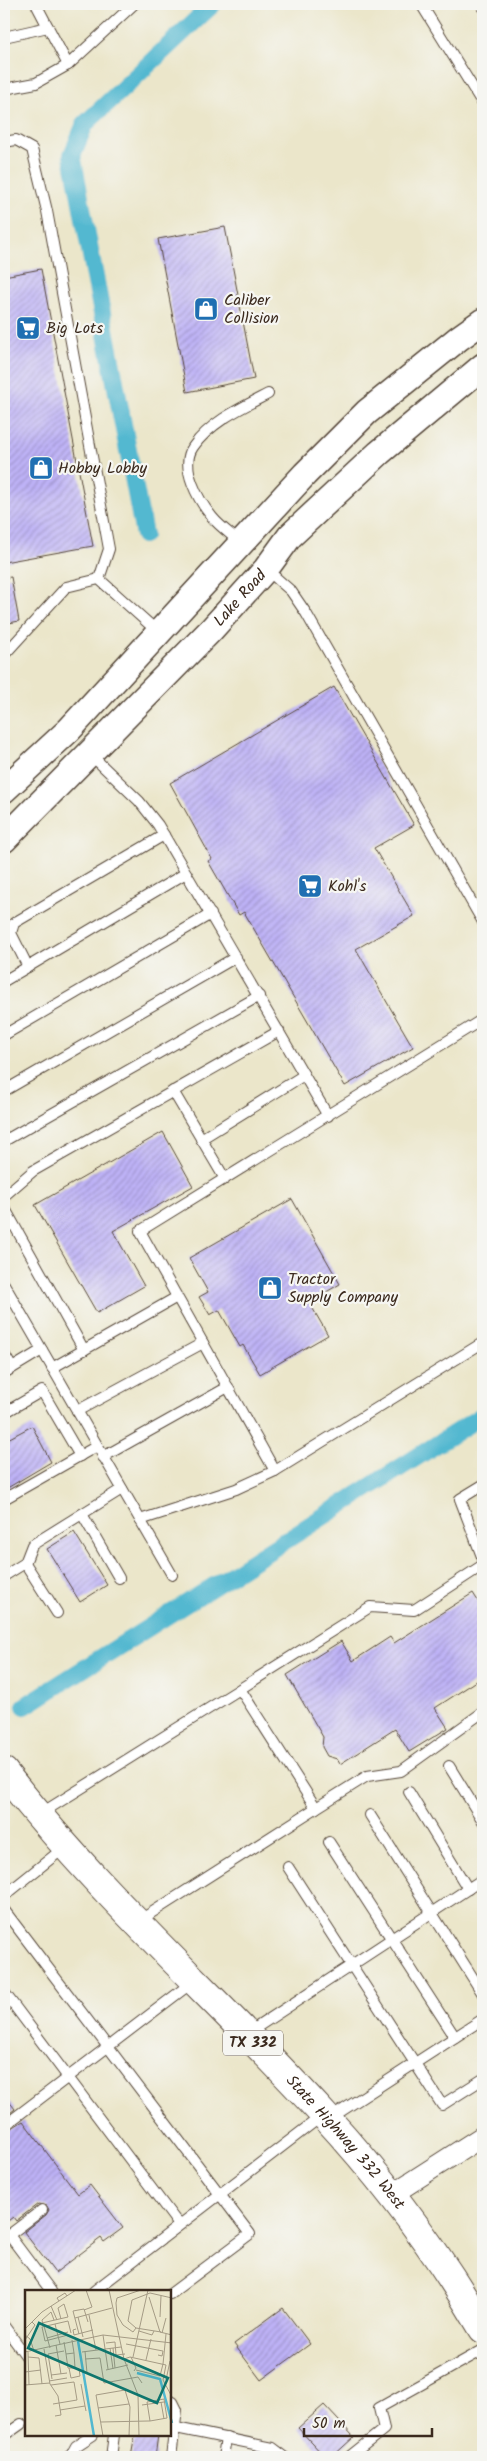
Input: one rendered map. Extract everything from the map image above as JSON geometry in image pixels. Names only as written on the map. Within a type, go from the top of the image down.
[{"type":"main road","name":"State Highway 332 West","points":[[4,1772],[38,1816],[136,1923],[325,2117],[391,2194],[459,2287],[483,2329]]},
{"type":"street","points":[[4,790],[69,730],[305,474],[368,412],[459,338],[483,321]]},
{"type":"street","name":"Lake Road","points":[[4,840],[185,656],[266,569],[297,529],[379,453],[483,366]]},
{"type":"street","points":[[241,543],[266,569]]},
{"type":"street","points":[[158,632],[185,656]]},
{"type":"street","points":[[69,730],[89,753]]},
{"type":"street","points":[[391,2194],[483,2136]]},
{"type":"lane","points":[[36,4],[68,65]]},
{"type":"lane","points":[[4,89],[36,83],[68,65],[134,4]]},
{"type":"lane","points":[[421,4],[483,104]]},
{"type":"lane","points":[[4,37],[48,27]]},
{"type":"lane","points":[[4,142],[16,140],[32,148],[47,211],[109,549],[99,578]]},
{"type":"lane","points":[[241,543],[213,518],[200,499],[189,466],[190,454],[203,435],[237,411],[268,394]]},
{"type":"lane","points":[[266,569],[290,590],[306,613],[483,922]]},
{"type":"lane","points":[[99,578],[158,632]]},
{"type":"lane","points":[[4,655],[66,587],[99,578]]},
{"type":"lane","points":[[89,753],[139,801],[164,835],[328,1116]]},
{"type":"lane","points":[[28,967],[11,933],[14,923],[164,835]]},
{"type":"lane","points":[[4,981],[186,873]]},
{"type":"lane","points":[[4,1035],[211,914]]},
{"type":"lane","points":[[4,1091],[236,957]]},
{"type":"lane","points":[[4,1141],[259,996]]},
{"type":"lane","points":[[275,1471],[140,1232],[483,1019]]},
{"type":"lane","points":[[4,1196],[33,1170],[279,1031]]},
{"type":"lane","points":[[201,1139],[304,1075]]},
{"type":"lane","points":[[173,1091],[224,1180]]},
{"type":"lane","points":[[4,1207],[84,1350]]},
{"type":"lane","points":[[4,1284],[172,1575]]},
{"type":"lane","points":[[52,1368],[178,1297]]},
{"type":"lane","points":[[77,1412],[203,1342]]},
{"type":"lane","points":[[140,1520],[236,1490],[275,1471],[479,1345]]},
{"type":"lane","points":[[4,1354],[8,1371],[42,1350]]},
{"type":"lane","points":[[103,1457],[228,1387]]},
{"type":"lane","points":[[4,1413],[42,1391],[80,1456]]},
{"type":"lane","points":[[4,1499],[97,1446]]},
{"type":"lane","points":[[483,1485],[460,1499],[483,1559]]},
{"type":"lane","points":[[4,1576],[25,1563],[32,1546],[122,1489]]},
{"type":"lane","points":[[82,1514],[119,1578]]},
{"type":"lane","points":[[25,1563],[56,1613]]},
{"type":"lane","points":[[38,1816],[370,1607],[414,1610],[483,1565]]},
{"type":"lane","points":[[240,1689],[316,1808]]},
{"type":"lane","points":[[136,1923],[367,1776],[401,1771],[483,1712]]},
{"type":"lane","points":[[449,1766],[483,1821]]},
{"type":"lane","points":[[409,1792],[468,1889]]},
{"type":"lane","points":[[370,1816],[483,1994]]},
{"type":"lane","points":[[329,1842],[455,2037]]},
{"type":"lane","points":[[4,1896],[66,1847]]},
{"type":"lane","points":[[288,1867],[442,2105],[483,2079]]},
{"type":"lane","points":[[245,2035],[483,1879]]},
{"type":"lane","points":[[4,1910],[250,2234],[171,2293]]},
{"type":"lane","points":[[4,2126],[194,1981]]},
{"type":"lane","points":[[4,1992],[179,2225]]},
{"type":"lane","points":[[95,2290],[219,2194],[325,2117],[483,2019]]},
{"type":"lane","points":[[42,2210],[6,2237],[50,2290]]},
{"type":"lane","points":[[4,2326],[24,2349]]},
{"type":"lane","points":[[349,2457],[384,2428],[379,2408],[483,2350]]},
{"type":"lane","points":[[171,2401],[177,2410],[171,2457]]},
{"type":"lane","points":[[4,2436],[21,2424]]},
{"type":"lane","points":[[176,2428],[273,2448],[285,2457]]},
{"type":"lane","points":[[70,2457],[76,2446],[91,2436]]},
{"type":"lane","points":[[111,2457],[114,2436]]},
{"type":"lane","points":[[223,2457],[226,2438]]},
{"type":"building","name":"Caliber Collision","points":[[225,227],[254,379],[187,392],[158,239]]},
{"type":"building","name":"Hobby Lobby","points":[[41,269],[93,546],[4,562],[4,276]]},
{"type":"building","points":[[11,577],[19,621],[4,624],[4,578]]},
{"type":"building","name":"Kohl's","points":[[334,687],[414,825],[374,848],[414,916],[356,949],[413,1047],[345,1086],[244,912],[239,915],[208,861],[212,859],[170,783]]},
{"type":"building","points":[[163,1132],[193,1186],[113,1231],[144,1286],[97,1313],[35,1205]]},
{"type":"building","name":"Tractor Supply Company","points":[[292,1199],[340,1284],[309,1302],[328,1335],[260,1374],[243,1345],[240,1347],[219,1310],[210,1315],[199,1297],[208,1292],[189,1258]]},
{"type":"building","points":[[32,1426],[51,1462],[4,1490],[4,1441]]},
{"type":"building","points":[[74,1532],[107,1585],[80,1602],[47,1549]]},
{"type":"building","points":[[473,1593],[483,1609],[483,1677],[435,1708],[448,1728],[409,1752],[395,1729],[340,1764],[337,1759],[327,1756],[322,1747],[323,1737],[287,1675],[341,1641],[353,1661],[390,1637],[394,1643]]},
{"type":"building","points":[[4,2095],[15,2109],[4,2118]]},
{"type":"building","points":[[23,2121],[78,2194],[90,2185],[123,2228],[104,2242],[101,2238],[55,2273],[24,2232],[46,2215],[49,2210],[47,2206],[38,2204],[16,2221],[13,2217],[4,2224],[4,2133]]},
{"type":"building","points":[[283,2308],[310,2344],[261,2380],[234,2344]]},
{"type":"building","points":[[324,2405],[354,2437],[332,2457],[325,2457],[298,2428]]},
{"type":"building","points":[[135,2436],[158,2436],[155,2457],[131,2457]]},
{"type":"waterway","points":[[144,535],[72,155],[85,124],[213,4]]},
{"type":"waterway","points":[[25,1706],[483,1415]]},
{"type":"place","name":"Caliber Collision","points":[[206,309]]},
{"type":"place","name":"Big Lots","points":[[28,328]]},
{"type":"place","name":"Hobby Lobby","points":[[41,468]]},
{"type":"place","name":"Kohl's","points":[[310,886]]},
{"type":"place","name":"Tractor Supply Company","points":[[270,1288]]}]
